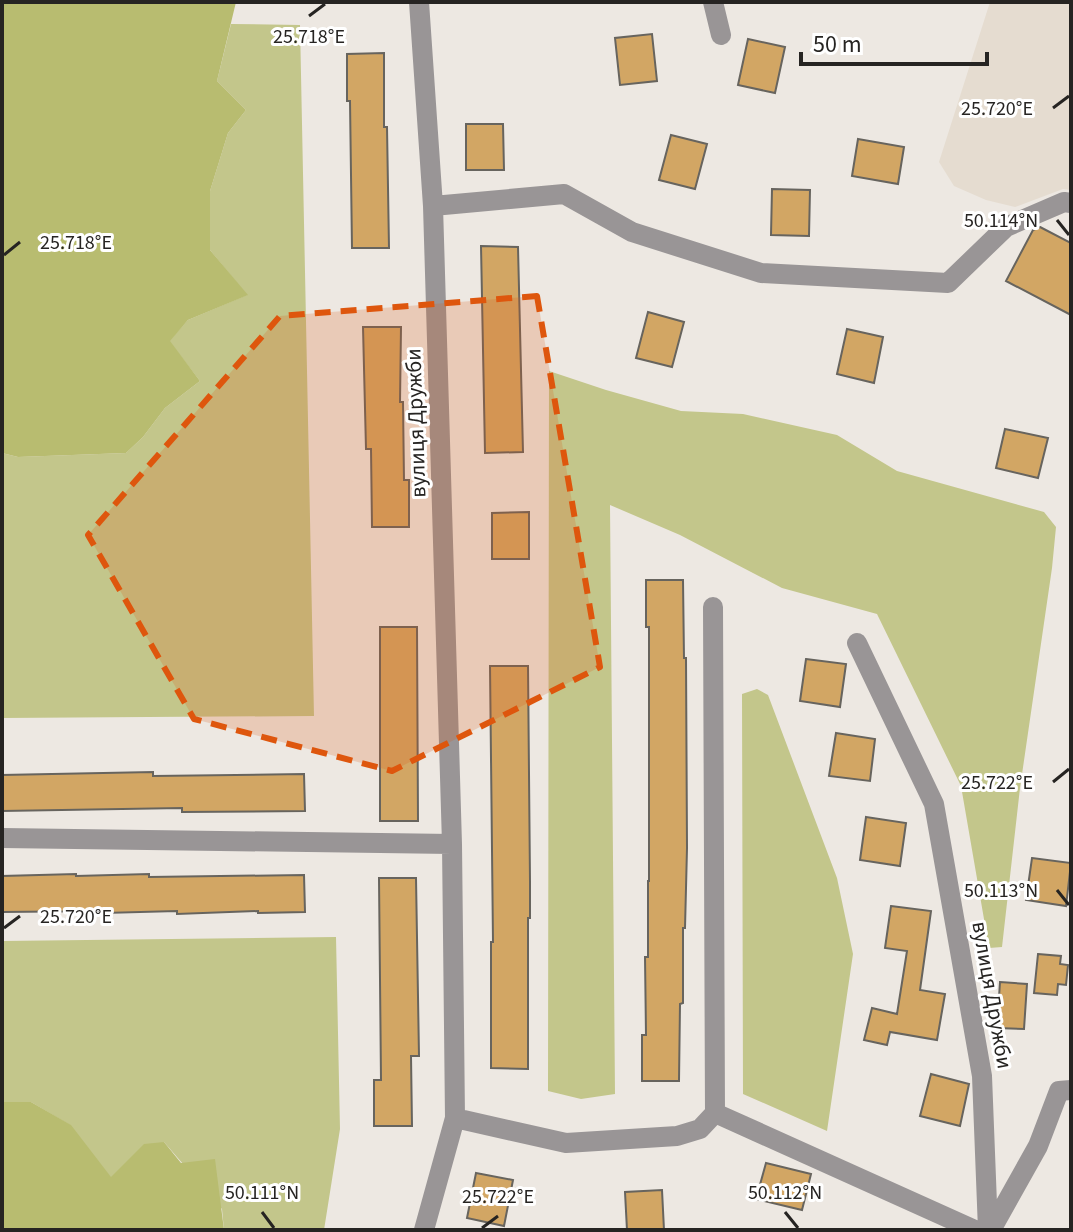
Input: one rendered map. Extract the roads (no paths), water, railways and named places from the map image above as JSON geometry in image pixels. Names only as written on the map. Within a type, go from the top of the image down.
[{"type":"street","name":"вулиця Дружби","points":[[419,2],[433,206],[452,844],[455,1118],[424,1230]]},
{"type":"street","points":[[713,2],[721,35]]},
{"type":"street","points":[[433,206],[564,194],[632,232],[761,273],[948,283],[1006,227],[1064,202],[1071,203]]},
{"type":"street","points":[[455,1118],[566,1143],[677,1136],[700,1129],[715,1113],[713,607]]},
{"type":"street","name":"вулиця Дружби","points":[[857,643],[934,804],[982,1076],[990,1230]]},
{"type":"street","points":[[2,838],[452,844]]},
{"type":"street","points":[[990,1230],[1038,1146],[1059,1091],[1071,1090]]},
{"type":"street","points":[[715,1113],[975,1230]]}]
